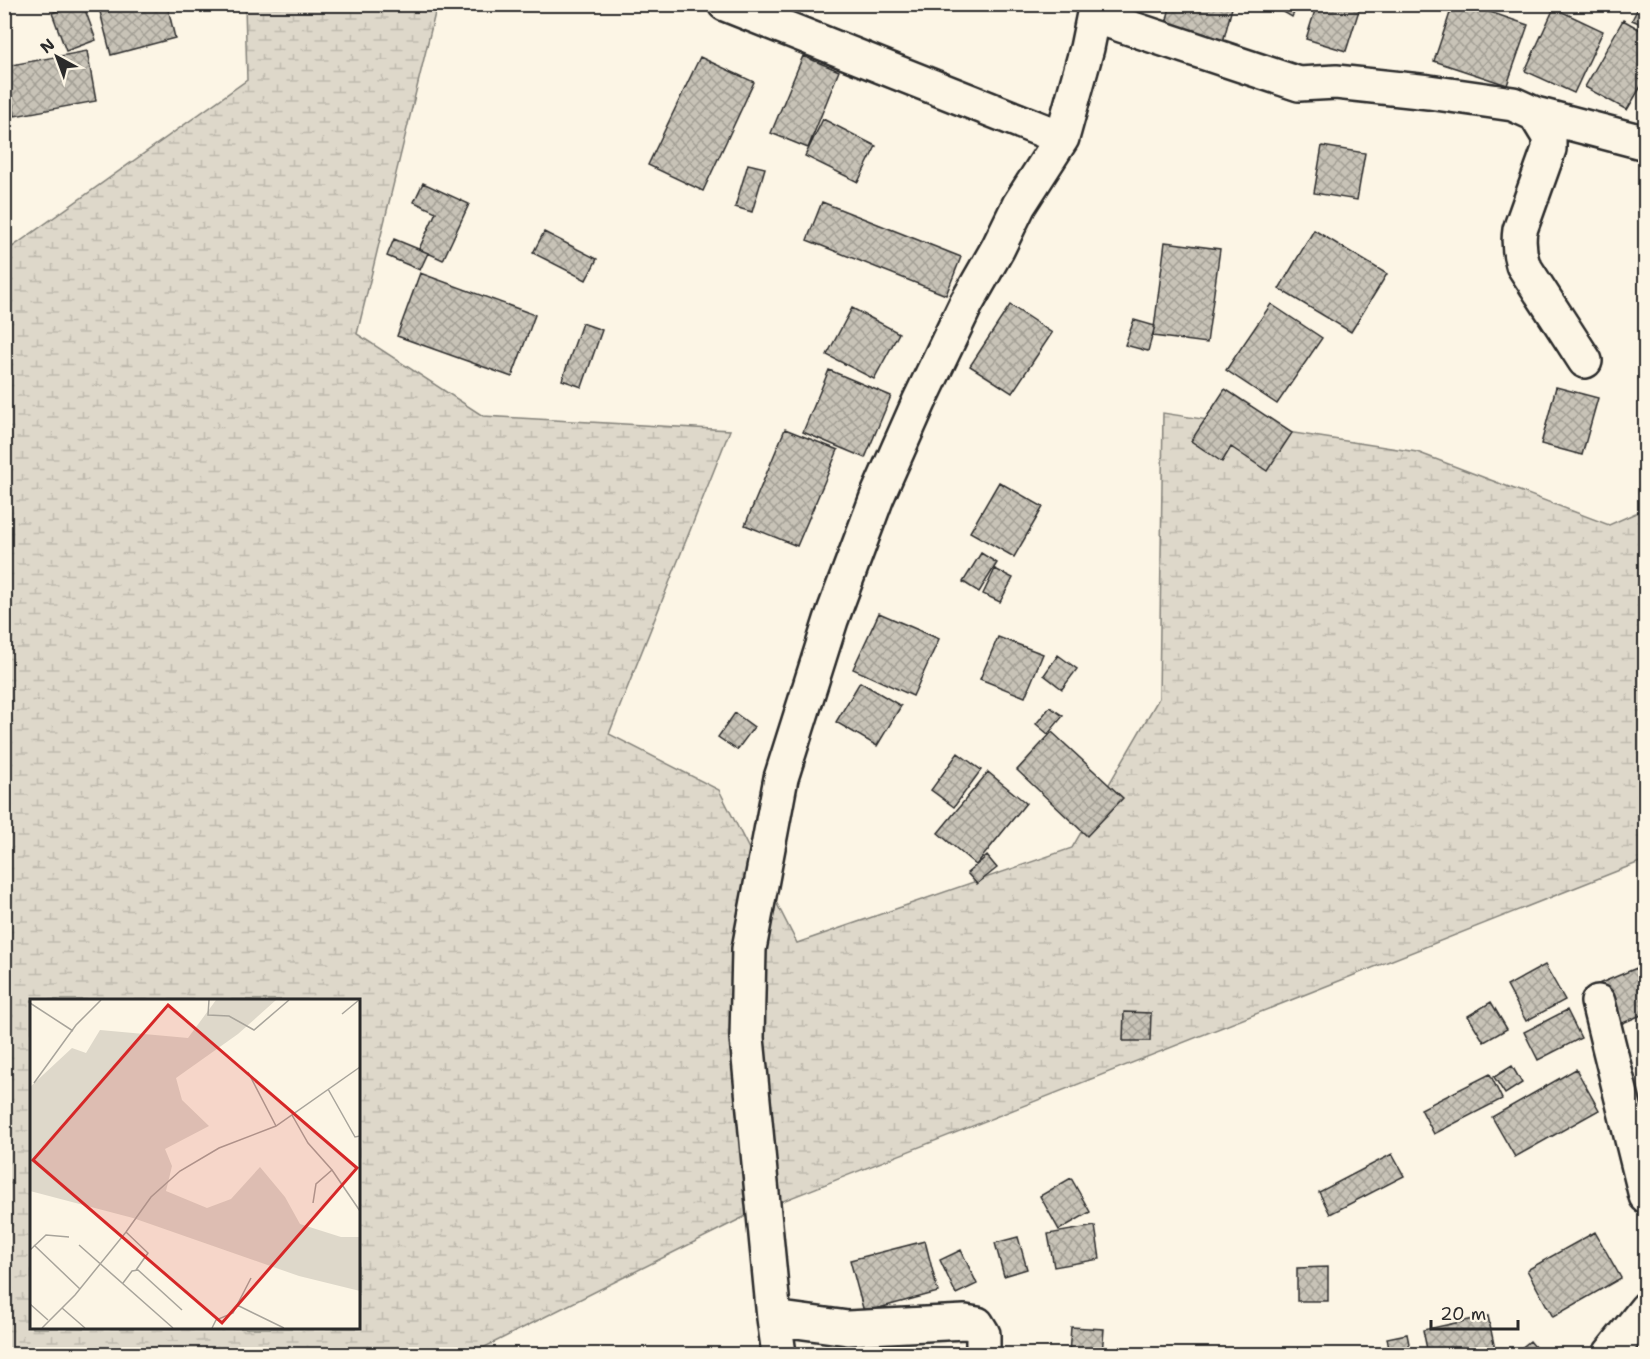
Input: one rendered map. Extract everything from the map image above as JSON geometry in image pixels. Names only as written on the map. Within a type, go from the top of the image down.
[{"type":"street","points":[[725,4],[1062,138]]},
{"type":"street","points":[[779,1354],[747,1038],[749,949],[781,778],[831,620],[877,497],[966,304],[998,248],[1018,205],[1062,138],[1095,10],[1299,84],[1336,82],[1513,104],[1535,114],[1646,143]]},
{"type":"street","points":[[1535,114],[1549,137],[1550,149],[1520,230],[1518,243],[1520,255],[1523,265],[1585,361]]},
{"type":"street","points":[[1598,1002],[1646,1196]]},
{"type":"street","points":[[1610,1354],[1646,1309]]},
{"type":"street","points":[[774,1318],[848,1328],[977,1324],[983,1334],[983,1354]]},
{"type":"green space","points":[[245,5],[437,5],[357,334],[483,416],[730,430],[609,734],[719,790],[797,943],[1072,848],[1159,698],[1163,413],[1417,452],[1609,525],[1645,509],[1645,860],[750,1214],[471,1354],[5,1354],[4,253],[247,80]]},
{"type":"building","points":[[74,4],[83,4],[96,40],[66,51],[52,13]]},
{"type":"building","points":[[98,4],[167,4],[175,38],[111,55]]},
{"type":"building","points":[[1157,4],[1233,4],[1223,42],[1165,28],[1170,7]]},
{"type":"building","points":[[1270,4],[1298,4],[1292,17]]},
{"type":"building","points":[[1317,4],[1361,4],[1346,51],[1306,39]]},
{"type":"building","points":[[1453,4],[1467,4],[1528,25],[1507,85],[1434,61]]},
{"type":"building","points":[[1640,4],[1646,4],[1646,26],[1632,20]]},
{"type":"building","points":[[1554,8],[1603,31],[1574,93],[1525,71]]},
{"type":"building","points":[[1623,20],[1646,33],[1646,78],[1627,110],[1585,87]]},
{"type":"building","points":[[87,51],[96,101],[15,116],[6,66]]},
{"type":"building","points":[[803,56],[839,71],[808,148],[771,133]]},
{"type":"building","points":[[700,57],[754,82],[703,191],[648,165]]},
{"type":"building","points":[[823,119],[876,146],[858,182],[805,156]]},
{"type":"building","points":[[1322,146],[1365,153],[1357,200],[1314,193]]},
{"type":"building","points":[[748,164],[765,168],[752,212],[735,207]]},
{"type":"building","points":[[423,183],[469,204],[443,260],[419,249],[436,212],[414,202]]},
{"type":"building","points":[[822,202],[961,257],[946,295],[807,240]]},
{"type":"building","points":[[1314,230],[1387,274],[1351,332],[1279,289]]},
{"type":"building","points":[[544,232],[597,259],[586,280],[533,253]]},
{"type":"building","points":[[394,239],[428,253],[420,270],[387,256]]},
{"type":"building","points":[[1165,242],[1220,249],[1207,343],[1153,336]]},
{"type":"building","points":[[420,273],[535,315],[512,377],[397,336]]},
{"type":"building","points":[[1271,304],[1322,338],[1277,404],[1226,370]]},
{"type":"building","points":[[1010,305],[1052,333],[1012,393],[970,366]]},
{"type":"building","points":[[852,308],[899,333],[874,379],[827,355]]},
{"type":"building","points":[[1134,320],[1155,326],[1148,351],[1125,345]]},
{"type":"building","points":[[582,323],[602,330],[582,387],[562,380]]},
{"type":"building","points":[[829,370],[891,396],[865,458],[803,432]]},
{"type":"building","points":[[1556,387],[1598,398],[1582,455],[1541,444]]},
{"type":"building","points":[[1225,389],[1292,433],[1267,471],[1231,447],[1222,462],[1191,441]]},
{"type":"building","points":[[785,429],[838,450],[797,546],[745,525]]},
{"type":"building","points":[[999,482],[1043,507],[1014,557],[970,532]]},
{"type":"building","points":[[981,553],[997,563],[979,592],[963,582]]},
{"type":"building","points":[[995,569],[1013,578],[1000,602],[983,594]]},
{"type":"building","points":[[879,613],[939,639],[913,696],[853,669]]},
{"type":"building","points":[[998,637],[1043,654],[1025,697],[980,679]]},
{"type":"building","points":[[1058,655],[1077,669],[1062,689],[1044,675]]},
{"type":"building","points":[[860,682],[901,706],[877,746],[836,722]]},
{"type":"building","points":[[1050,707],[1063,716],[1048,734],[1036,724]]},
{"type":"building","points":[[735,713],[754,727],[737,750],[718,737]]},
{"type":"building","points":[[1052,732],[1123,798],[1087,836],[1017,770]]},
{"type":"building","points":[[958,753],[981,770],[954,807],[931,790]]},
{"type":"building","points":[[988,772],[1026,803],[976,865],[938,833]]},
{"type":"building","points":[[987,856],[997,868],[977,884],[967,873]]},
{"type":"building","points":[[1545,965],[1565,1000],[1526,1021],[1507,986]]},
{"type":"building","points":[[1639,967],[1646,983],[1646,1013],[1602,1032],[1584,990]]},
{"type":"building","points":[[1491,1002],[1507,1029],[1484,1042],[1468,1016]]},
{"type":"building","points":[[1567,1010],[1581,1038],[1538,1060],[1524,1032]]},
{"type":"building","points":[[1124,1012],[1151,1013],[1150,1041],[1123,1041]]},
{"type":"building","points":[[1512,1066],[1522,1083],[1505,1094],[1494,1077]]},
{"type":"building","points":[[1576,1069],[1599,1110],[1515,1157],[1492,1117]]},
{"type":"building","points":[[1490,1074],[1502,1099],[1434,1134],[1421,1109]]},
{"type":"building","points":[[1392,1154],[1404,1176],[1330,1214],[1319,1192]]},
{"type":"building","points":[[1071,1178],[1090,1212],[1059,1230],[1040,1196]]},
{"type":"building","points":[[1095,1226],[1100,1259],[1054,1267],[1048,1234]]},
{"type":"building","points":[[1595,1232],[1621,1278],[1553,1317],[1527,1270]]},
{"type":"building","points":[[1018,1237],[1027,1269],[1004,1276],[995,1243]]},
{"type":"building","points":[[925,1241],[938,1292],[864,1312],[850,1260]]},
{"type":"building","points":[[961,1250],[977,1284],[956,1294],[940,1260]]},
{"type":"building","points":[[1328,1267],[1328,1301],[1297,1301],[1297,1268]]},
{"type":"building","points":[[1488,1316],[1496,1354],[1428,1354],[1423,1330]]},
{"type":"building","points":[[1071,1327],[1104,1329],[1102,1354],[1069,1354]]},
{"type":"building","points":[[1407,1334],[1411,1354],[1390,1354],[1387,1338]]},
{"type":"building","points":[[1530,1341],[1541,1354],[1514,1354]]}]
